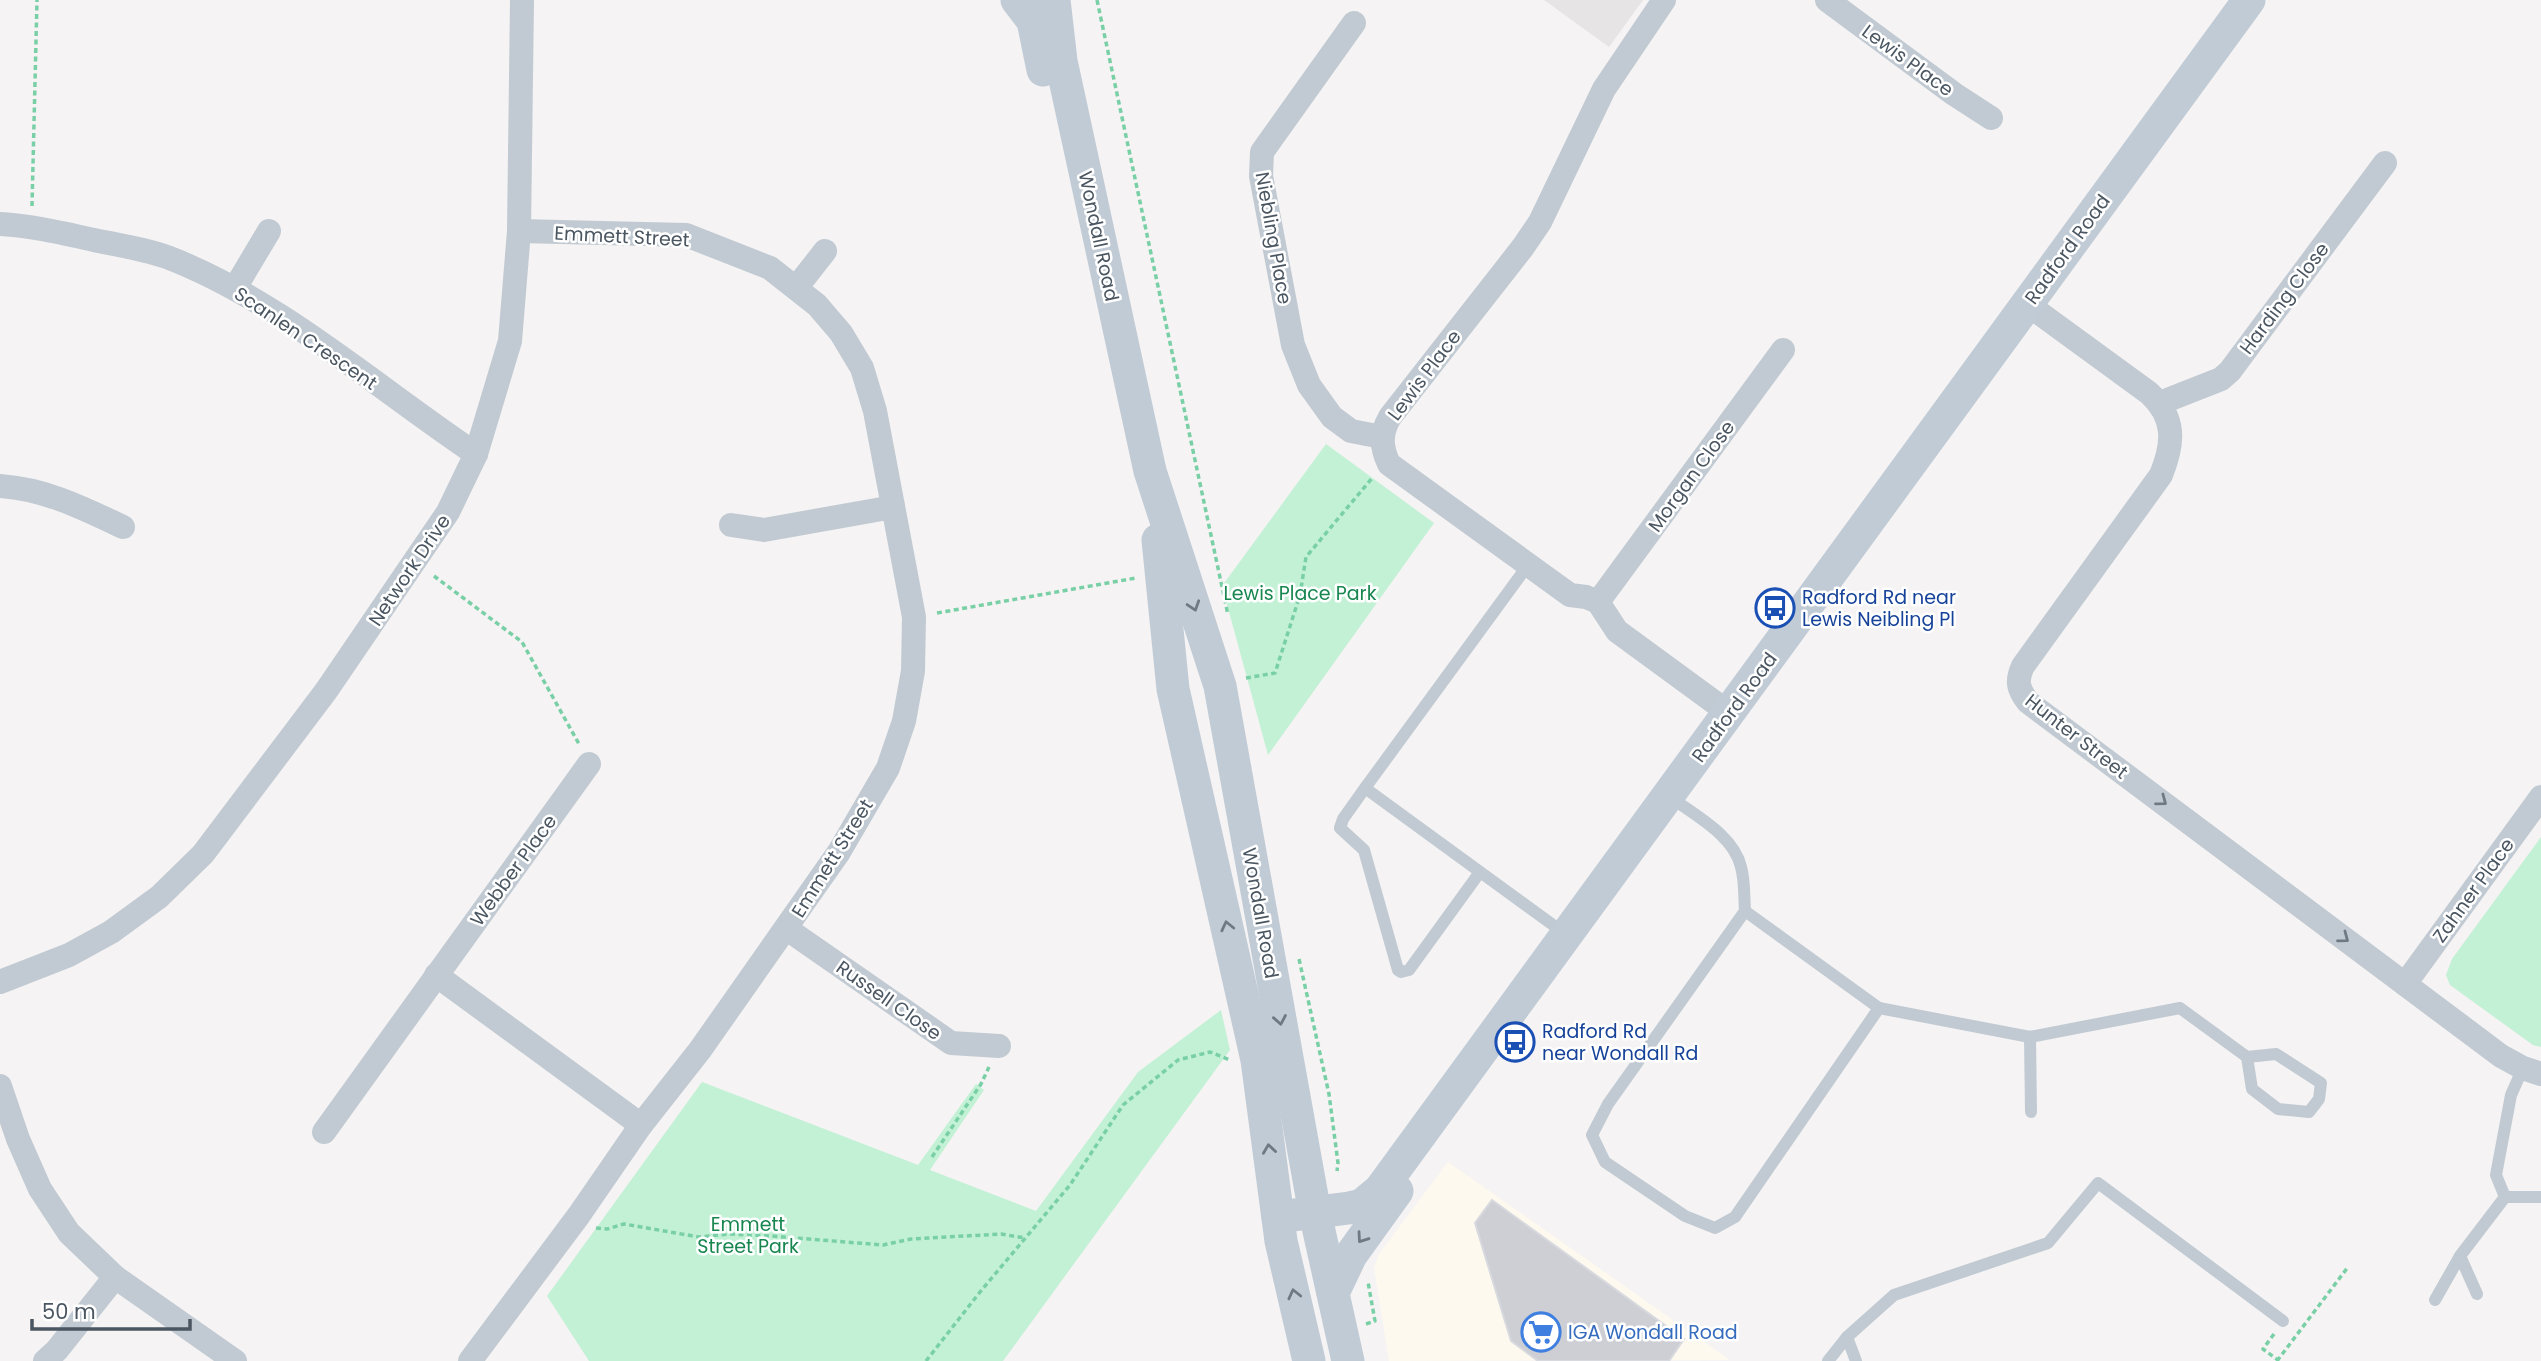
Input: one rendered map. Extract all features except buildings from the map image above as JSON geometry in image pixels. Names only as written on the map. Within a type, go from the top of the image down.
[{"type":"main road","points":[[1017,0],[1033,21],[1062,152],[1083,161]]},
{"type":"main road","name":"Wondall Road","points":[[1054,0],[1061,61],[1150,471],[1173,689],[1257,1060],[1278,1217],[1309,1361]]},
{"type":"main road","name":"Radford Road","points":[[1278,1217],[1362,1205],[1380,1190],[2249,0]]},
{"type":"main road","name":"Wondall Road","points":[[1150,471],[1229,678],[1315,1213],[1348,1361]]},
{"type":"main road","points":[[1173,689],[1196,674],[1229,678]]},
{"type":"main road","points":[[1333,1293],[1351,1255],[1420,1160],[1417,1140]]},
{"type":"street","name":"Network Drive","points":[[0,982],[69,955],[111,932],[159,897],[203,854],[326,691],[448,512],[476,454],[510,341],[519,231],[522,0]]},
{"type":"street","name":"Lewis Place","points":[[1389,464],[1382,450],[1382,437],[1390,417],[1540,222],[1604,89],[1664,0]]},
{"type":"street","name":"Lewis Place","points":[[1826,0],[1991,118]]},
{"type":"street","name":"Niebling Place","points":[[1354,23],[1262,152],[1261,176],[1293,345],[1309,385],[1332,416],[1352,431],[1382,437]]},
{"type":"street","name":"Harding Close","points":[[2160,404],[2221,379],[2230,371],[2385,163]]},
{"type":"street","name":"Scanlen Crescent","points":[[0,224],[32,226],[165,256],[235,288],[284,318],[421,418],[476,454]]},
{"type":"street","points":[[235,288],[269,231]]},
{"type":"street","name":"Emmett Street","points":[[470,1361],[557,1245],[641,1125],[700,1050],[839,852],[888,768],[906,709],[913,671],[914,617],[875,411],[862,368],[841,334],[817,305],[770,268],[686,235],[519,231]]},
{"type":"street","points":[[796,288],[825,251]]},
{"type":"street","points":[[2027,304],[2149,393],[2160,404]]},
{"type":"street","name":"Morgan Close","points":[[1598,602],[1783,350]]},
{"type":"street","name":"Hunter Street","points":[[2160,404],[2167,416],[2171,437],[2169,455],[2161,475],[2022,666],[2018,678],[2020,691],[2028,702],[2501,1056],[2532,1071]]},
{"type":"street","points":[[1389,464],[1570,595],[1598,602],[1617,631],[1729,713]]},
{"type":"street","points":[[0,486],[24,488],[66,500],[123,527]]},
{"type":"street","points":[[731,525],[764,530],[893,508]]},
{"type":"street","name":"Webber Place","points":[[324,1132],[589,764]]},
{"type":"street","name":"Zahner Place","points":[[2405,984],[2541,797]]},
{"type":"street","name":"Russell Close","points":[[787,929],[951,1044],[999,1046]]},
{"type":"street","points":[[436,975],[641,1125]]},
{"type":"street","points":[[0,1086],[18,1139],[40,1189],[69,1233],[115,1278],[235,1361]]},
{"type":"street","points":[[45,1361],[115,1278]]},
{"type":"lane","points":[[1480,872],[1409,970],[1401,972],[1364,850],[1340,828],[1343,819],[1365,788],[1528,565]]},
{"type":"lane","points":[[1365,788],[1567,936]]},
{"type":"lane","points":[[1669,796],[1724,838],[1735,850],[1742,868],[1745,911],[1608,1104],[1592,1135],[1605,1162],[1685,1216],[1715,1227],[1735,1217],[1879,1008]]},
{"type":"lane","points":[[1745,911],[1879,1008],[2031,1037],[2180,1007],[2247,1057],[2276,1054],[2321,1083],[2319,1099],[2309,1112],[2278,1109],[2252,1089],[2247,1057]]},
{"type":"lane","points":[[2031,1037],[2031,1112]]},
{"type":"lane","points":[[2505,1197],[2496,1175],[2511,1095],[2532,1071]]},
{"type":"lane","points":[[1828,1361],[1847,1337],[1894,1294],[2048,1243],[2098,1183],[2283,1321]]},
{"type":"lane","points":[[2505,1197],[2541,1197]]},
{"type":"lane","points":[[2435,1300],[2460,1256],[2505,1197]]},
{"type":"lane","points":[[2460,1256],[2477,1294]]},
{"type":"lane","points":[[1847,1337],[1856,1361]]},
{"type":"path","points":[[32,226],[37,0]]},
{"type":"path","points":[[1097,0],[1229,621]]},
{"type":"path","points":[[1229,678],[1275,673],[1300,595],[1306,557],[1364,487],[1382,467],[1389,464]]},
{"type":"path","points":[[434,576],[522,642],[589,764]]},
{"type":"path","points":[[914,617],[1139,577]]},
{"type":"path","points":[[1298,957],[1329,1094],[1338,1163],[1335,1180]]},
{"type":"path","points":[[932,1157],[981,1084],[999,1046]]},
{"type":"path","points":[[926,1361],[1070,1185],[1123,1105],[1178,1060],[1210,1052],[1237,1063]]},
{"type":"path","points":[[595,1228],[607,1229],[624,1224],[699,1237],[729,1234],[883,1245],[911,1238],[1001,1234],[1025,1238]]},
{"type":"path","points":[[2263,1349],[2278,1361],[2348,1267]]},
{"type":"shaded area","points":[[1544,0],[1643,0],[1609,47]]},
{"type":"shaded area","points":[[1448,1162],[1730,1360],[1389,1361],[1374,1268],[1379,1254]]},
{"type":"green space","name":"Lewis Place Park","points":[[1326,444],[1434,523],[1268,755],[1222,586]]},
{"type":"green space","points":[[2541,837],[2541,1047],[2533,1045],[2450,985],[2446,975],[2452,959]]},
{"type":"green space","name":"Emmett Street Park","points":[[1221,1010],[1230,1050],[1003,1361],[589,1361],[547,1296],[702,1082],[918,1165],[976,1084],[984,1090],[930,1170],[1036,1211],[1138,1072]]},
{"type":"place","name":"Radford Rd near Lewis Neibling Pl","points":[[1775,608]]},
{"type":"place","name":"Radford Rd near Wondall Rd","points":[[1515,1042]]},
{"type":"place","name":"IGA Wondall Road","points":[[1541,1332]]}]
